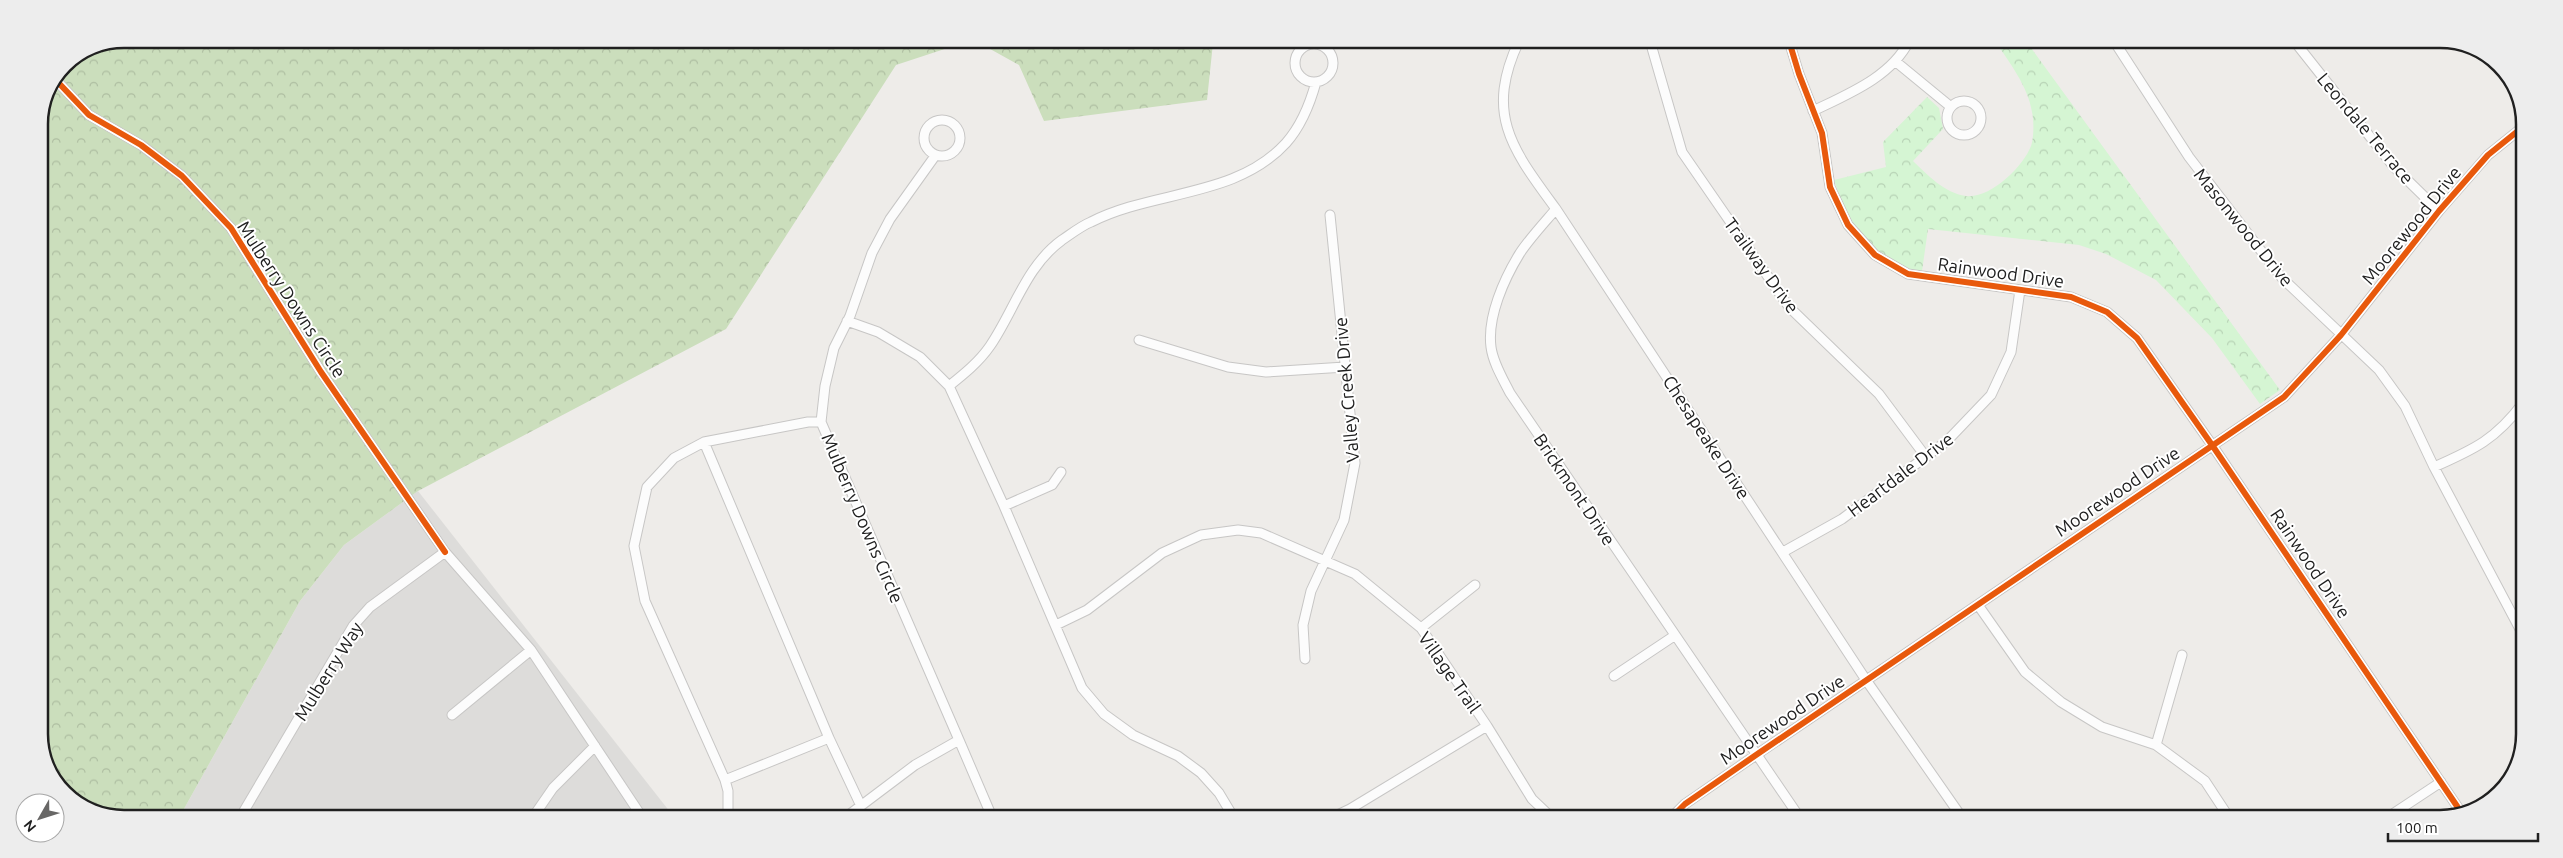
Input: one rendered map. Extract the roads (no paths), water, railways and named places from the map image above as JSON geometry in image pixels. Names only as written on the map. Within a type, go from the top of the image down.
[{"type":"street","points":[[1303,47],[1298,52],[1295,64],[1296,70],[1304,80],[1316,82],[1328,77],[1332,72],[1333,59],[1326,48],[1323,47]]},
{"type":"street","name":"Chesapeake Drive","points":[[1516,47],[1505,77],[1504,97],[1508,136],[1518,158],[1556,209],[1866,680],[1958,810]]},
{"type":"street","name":"Trailway Drive","points":[[1652,47],[1682,152],[1789,307],[1880,394],[1926,457]]},
{"type":"street","name":"Rainwood Drive","points":[[1791,47],[1822,133],[1830,187],[1848,225],[1874,255],[1908,274],[2071,297],[2107,312],[2137,338],[2212,445],[2458,808]]},
{"type":"street","points":[[1813,111],[1853,92],[1895,61],[1902,55],[1906,47]]},
{"type":"street","name":"Masonwood Drive","points":[[2118,47],[2189,157],[2282,278],[2379,370],[2405,406],[2434,467],[2516,621]]},
{"type":"street","name":"Leondale Terrace","points":[[2299,47],[2394,167],[2439,212]]},
{"type":"street","points":[[1895,61],[1950,107]]},
{"type":"street","points":[[949,386],[989,348],[1037,264],[1060,242],[1091,222],[1107,216],[1247,173],[1286,143],[1300,122],[1316,82]]},
{"type":"street","name":"Mulberry Downs Circle","points":[[59,83],[89,115],[141,145],[182,176],[231,228],[321,372],[446,552],[531,650],[637,810]]},
{"type":"street","points":[[1962,101],[1968,101],[1979,108],[1982,116],[1978,129],[1970,135],[1961,136],[1952,131],[1947,118],[1950,107],[1962,101]]},
{"type":"street","points":[[935,121],[948,121],[957,128],[960,139],[959,145],[952,154],[941,157],[935,156],[925,147],[923,135],[930,124],[935,121]]},
{"type":"street","name":"Moorewood Drive","points":[[1679,810],[1756,755],[2284,396],[2341,335],[2439,212],[2488,156],[2515,133]]},
{"type":"street","points":[[821,422],[825,386],[834,348],[847,321],[872,253],[890,219],[935,156]]},
{"type":"street","name":"Brickmont Drive","points":[[1556,209],[1520,253],[1503,288],[1492,322],[1491,348],[1510,393],[1794,810]]},
{"type":"street","name":"Valley Creek Drive","points":[[1305,659],[1303,625],[1311,591],[1344,520],[1355,463],[1330,215]]},
{"type":"street","name":"Heartdale Drive","points":[[1783,552],[1842,519],[1926,457],[1947,441],[1991,395],[2012,352],[2020,290]]},
{"type":"street","points":[[847,321],[878,332],[920,357],[949,386],[1004,506],[1082,688],[1097,707],[1133,736],[1178,756],[1201,773],[1229,810]]},
{"type":"street","points":[[1139,340],[1228,367],[1266,372],[1345,367]]},
{"type":"street","points":[[2434,467],[2475,448],[2506,425],[2515,412]]},
{"type":"street","name":"Mulberry Downs Circle","points":[[728,810],[728,791],[725,780],[645,601],[634,546],[647,487],[674,458],[704,442],[808,422],[821,422],[989,810]]},
{"type":"street","points":[[704,442],[829,738],[862,806]]},
{"type":"street","points":[[1004,506],[1052,485],[1061,472]]},
{"type":"street","name":"Village Trail","points":[[1056,625],[1087,610],[1162,553],[1201,535],[1238,530],[1261,533],[1356,574],[1421,628],[1487,726],[1532,799],[1544,810]]},
{"type":"street","name":"Mulberry Way","points":[[245,810],[352,626],[370,607],[446,552]]},
{"type":"street","points":[[1421,628],[1475,585]]},
{"type":"street","points":[[1978,605],[2025,672],[2061,702],[2102,727],[2156,744],[2205,781],[2224,810]]},
{"type":"street","points":[[1614,676],[1674,636]]},
{"type":"street","points":[[452,715],[531,650]]},
{"type":"street","points":[[2156,744],[2182,655]]},
{"type":"street","points":[[1348,810],[1487,726]]},
{"type":"street","points":[[725,780],[829,738]]},
{"type":"street","points":[[856,810],[914,765],[959,740]]},
{"type":"street","points":[[538,810],[553,788],[595,746]]},
{"type":"street","points":[[2399,810],[2441,782]]}]
